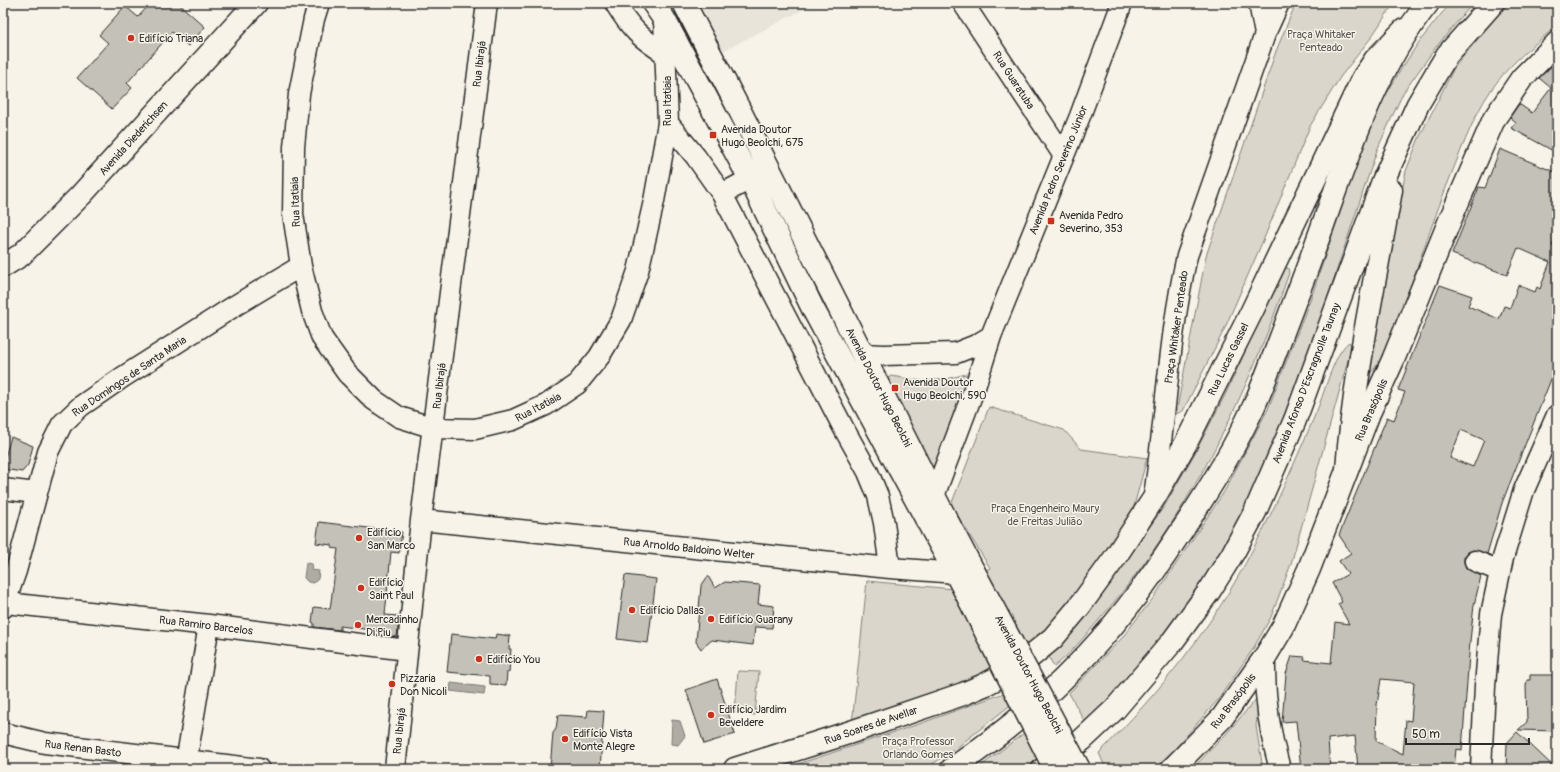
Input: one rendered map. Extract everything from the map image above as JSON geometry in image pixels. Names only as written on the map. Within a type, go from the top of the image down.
[{"type":"main road","name":"Avenida Diederichsen","points":[[3,266],[21,255],[81,195],[256,3]]},
{"type":"main road","name":"Avenida Doutor Hugo Beolchi","points":[[684,3],[934,496],[964,577],[1055,769]]},
{"type":"main road","name":"Avenida Afonso D'Escragnolle Taunay","points":[[1043,769],[1082,740],[1115,708],[1172,642],[1210,590],[1233,553],[1254,512],[1295,420],[1383,181],[1418,104],[1447,55],[1493,3]]},
{"type":"main road","points":[[952,769],[1026,713],[1076,666],[1117,620],[1150,578],[1206,494],[1240,435],[1254,406],[1373,94],[1387,65],[1422,10]]},
{"type":"main road","name":"Rua Lucas Gassel","points":[[1004,675],[1033,656],[1053,638],[1079,608],[1114,559],[1154,498],[1186,443],[1218,382],[1363,78],[1375,60],[1422,10]]},
{"type":"main road","name":"Avenida Doutor Hugo Beolchi","points":[[658,11],[750,179],[799,277],[813,309],[964,577],[1079,769]]},
{"type":"main road","name":"Rua Brasópolis","points":[[1172,769],[1222,718],[1265,657],[1283,627],[1309,569],[1347,469],[1450,220],[1494,119],[1522,78],[1557,43]]},
{"type":"main road","points":[[1347,469],[1350,426],[1398,148]]},
{"type":"main road","points":[[799,277],[807,287],[839,344],[853,352],[862,354]]},
{"type":"main road","name":"Rua Soares de Avellar","points":[[735,769],[817,744],[963,694],[1004,675]]},
{"type":"street","name":"Rua Itatiaia","points":[[319,3],[314,19],[299,94],[294,147],[293,214],[301,266],[312,311],[322,338],[348,374],[374,400],[399,417],[434,428],[475,429],[513,420],[546,404],[577,384],[599,357],[621,320],[638,271],[654,201],[668,123],[666,54],[658,11]]},
{"type":"street","name":"Rua Ibirajá","points":[[395,769],[422,520],[487,3]]},
{"type":"street","points":[[615,3],[640,37],[666,54]]},
{"type":"street","name":"Rua Guaratuba","points":[[963,3],[1064,156]]},
{"type":"street","name":"Avenida Pedro Severino Júnior","points":[[934,496],[975,388],[991,336],[1064,156],[1122,3]]},
{"type":"street","points":[[1259,3],[1265,34]]},
{"type":"street","name":"Praça Whitaker Penteado","points":[[1154,498],[1179,291],[1187,256],[1265,34],[1279,3]]},
{"type":"street","points":[[668,123],[696,157],[722,194],[868,472],[879,503],[884,523],[890,568]]},
{"type":"street","points":[[722,194],[750,179]]},
{"type":"street","name":"Rua Domingos de Santa Maria","points":[[4,605],[26,533],[48,452],[57,432],[70,416],[81,406],[236,305],[301,266]]},
{"type":"street","points":[[862,354],[890,355],[956,353],[976,345],[991,336]]},
{"type":"street","points":[[1481,769],[1484,686],[1491,614],[1500,571],[1524,490],[1556,423]]},
{"type":"street","points":[[3,489],[36,493]]},
{"type":"street","name":"Rua Arnoldo Baldoino Welter","points":[[422,520],[890,568],[964,577]]},
{"type":"street","points":[[1475,561],[1500,571]]},
{"type":"street","name":"Rua Ramiro Barcelos","points":[[4,605],[209,625],[407,650]]},
{"type":"street","points":[[186,765],[209,625]]},
{"type":"street","points":[[1265,657],[1267,708],[1272,741],[1280,769]]},
{"type":"street","name":"Rua Renan Basto","points":[[3,733],[45,743],[186,765],[260,769]]},
{"type":"shaded area","points":[[698,3],[811,3],[812,5],[723,51]]},
{"type":"shaded area","points":[[306,563],[312,564],[311,570],[319,571],[318,579],[314,583],[308,582],[304,578]]},
{"type":"shaded area","points":[[451,683],[485,687],[484,695],[450,691]]},
{"type":"shaded area","points":[[672,720],[680,721],[685,736],[678,745],[671,744]]},
{"type":"green space","name":"Praça Whitaker Penteado","points":[[1296,3],[1394,3],[1370,39],[1341,76],[1310,126],[1265,236],[1224,330],[1183,411],[1176,414],[1206,256],[1276,51]]},
{"type":"green space","points":[[1452,3],[1473,3],[1436,47],[1403,93],[1377,150],[1297,389],[1241,519],[1196,595],[1124,685],[1086,724],[1069,693],[1121,639],[1154,597],[1224,492],[1268,409],[1313,292],[1364,141],[1379,107],[1419,42]]},
{"type":"green space","points":[[1510,3],[1557,3],[1557,26],[1511,66],[1497,82],[1479,110],[1445,189],[1395,330],[1384,355],[1369,375],[1369,353],[1406,171],[1419,138],[1454,68],[1499,13]]},
{"type":"green space","points":[[1285,268],[1288,268],[1289,273],[1255,362],[1215,449],[1192,490],[1140,569],[1083,638],[1054,667],[1048,655],[1068,637],[1095,604],[1165,505],[1196,451],[1225,395],[1273,288]]},
{"type":"green space","points":[[1349,342],[1352,346],[1291,564],[1271,617],[1253,649],[1217,701],[1173,751],[1153,769],[1106,769],[1099,753],[1143,706],[1184,657],[1203,632],[1237,578],[1286,483],[1338,356]]},
{"type":"green space","points":[[966,374],[973,377],[936,469],[931,467],[885,380],[891,376],[922,381],[947,379]]},
{"type":"green space","name":"Praça Engenheiro Maury de Freitas Julião","points":[[989,407],[1064,430],[1081,449],[1147,458],[1130,521],[1042,640],[1004,669],[852,724],[867,581],[953,589],[990,568],[951,505]]},
{"type":"green space","points":[[738,671],[759,672],[755,715],[735,713]]},
{"type":"green space","name":"Praça Professor Orlando Gomes","points":[[1007,692],[1013,703],[955,749],[925,769],[783,769],[919,724]]},
{"type":"green space","points":[[1257,698],[1259,702],[1256,726],[1263,769],[1192,769],[1228,732]]},
{"type":"green space","points":[[1028,730],[1046,762],[1034,769],[977,769]]},
{"type":"building","points":[[151,3],[178,3],[205,27],[188,46],[172,32],[127,83],[132,88],[112,109],[77,78],[108,43],[99,35],[125,6],[138,17]]},
{"type":"building","points":[[1557,61],[1557,153],[1511,128],[1516,122],[1510,117],[1519,104],[1532,113],[1551,88],[1539,78]]},
{"type":"building","points":[[1500,149],[1557,173],[1557,233],[1552,246],[1557,247],[1557,364],[1502,503],[1487,554],[1473,550],[1468,552],[1464,557],[1466,568],[1481,576],[1474,605],[1470,641],[1462,750],[1456,749],[1454,769],[1358,769],[1355,736],[1328,739],[1330,769],[1301,769],[1296,721],[1282,722],[1286,674],[1292,656],[1305,657],[1304,660],[1331,663],[1335,622],[1349,624],[1338,604],[1342,602],[1332,583],[1348,574],[1339,561],[1351,553],[1339,535],[1387,417],[1394,420],[1405,392],[1398,390],[1440,285],[1472,296],[1468,306],[1499,319],[1504,306],[1510,308],[1518,285],[1535,292],[1537,287],[1540,289],[1550,262],[1518,248],[1507,275],[1452,254],[1479,187],[1485,188]],"holes":[[[1461,430],[1484,440],[1473,467],[1450,458]],[[1381,679],[1414,682],[1411,721],[1406,720],[1403,754],[1376,741],[1377,705]]]},
{"type":"building","points":[[11,437],[33,446],[28,465],[22,472],[3,469],[3,464]]},
{"type":"building","points":[[319,522],[402,532],[399,553],[391,552],[385,615],[399,616],[397,637],[378,635],[379,631],[340,626],[340,630],[314,627],[314,623],[312,622],[314,607],[330,609],[338,549],[332,548],[332,545],[316,543]]},
{"type":"building","name":"Edifício Dallas","points":[[625,575],[656,579],[648,643],[617,639]]},
{"type":"building","points":[[708,576],[715,588],[725,582],[760,585],[758,604],[774,606],[772,628],[755,627],[753,645],[712,640],[701,649],[696,642],[701,586]]},
{"type":"building","name":"Edifício You","points":[[451,634],[495,639],[496,634],[510,636],[509,649],[511,649],[506,685],[490,684],[490,676],[447,672]]},
{"type":"building","points":[[1530,675],[1557,675],[1557,731],[1518,730],[1527,722],[1526,686],[1527,680],[1530,680]]},
{"type":"building","name":"Edifício Jardim Beveldere","points":[[717,679],[735,734],[704,744],[686,690]]},
{"type":"building","points":[[588,710],[604,711],[600,769],[550,769],[553,733],[556,729],[558,715],[587,717]]},
{"type":"building","points":[[1517,732],[1556,769],[1506,769],[1507,743]]},
{"type":"railway","points":[[976,567],[1058,715],[1086,769]]},
{"type":"railway","points":[[968,571],[1076,769]]},
{"type":"place","name":"Edifício Triana","points":[[131,38]]},
{"type":"place","name":"Avenida Doutor Hugo Beolchi, 675","points":[[713,135]]},
{"type":"place","name":"Avenida Pedro Severino, 353","points":[[1051,221]]},
{"type":"place","name":"Avenida Doutor Hugo Beolchi, 590","points":[[895,388]]},
{"type":"place","name":"Edifício San Marco","points":[[359,538]]},
{"type":"place","name":"Edifício Saint Paul","points":[[361,588]]},
{"type":"place","name":"Edifício Dallas","points":[[632,610]]},
{"type":"place","name":"Edifício Guarany","points":[[711,619]]},
{"type":"place","name":"Mercadinho Di Piu","points":[[358,625]]},
{"type":"place","name":"Edifício You","points":[[479,659]]},
{"type":"place","name":"Pizzaria Don Nicoli","points":[[392,684]]},
{"type":"place","name":"Edifício Jardim Beveldere","points":[[711,715]]},
{"type":"place","name":"Edifício Vista Monte Alegre","points":[[565,739]]}]
